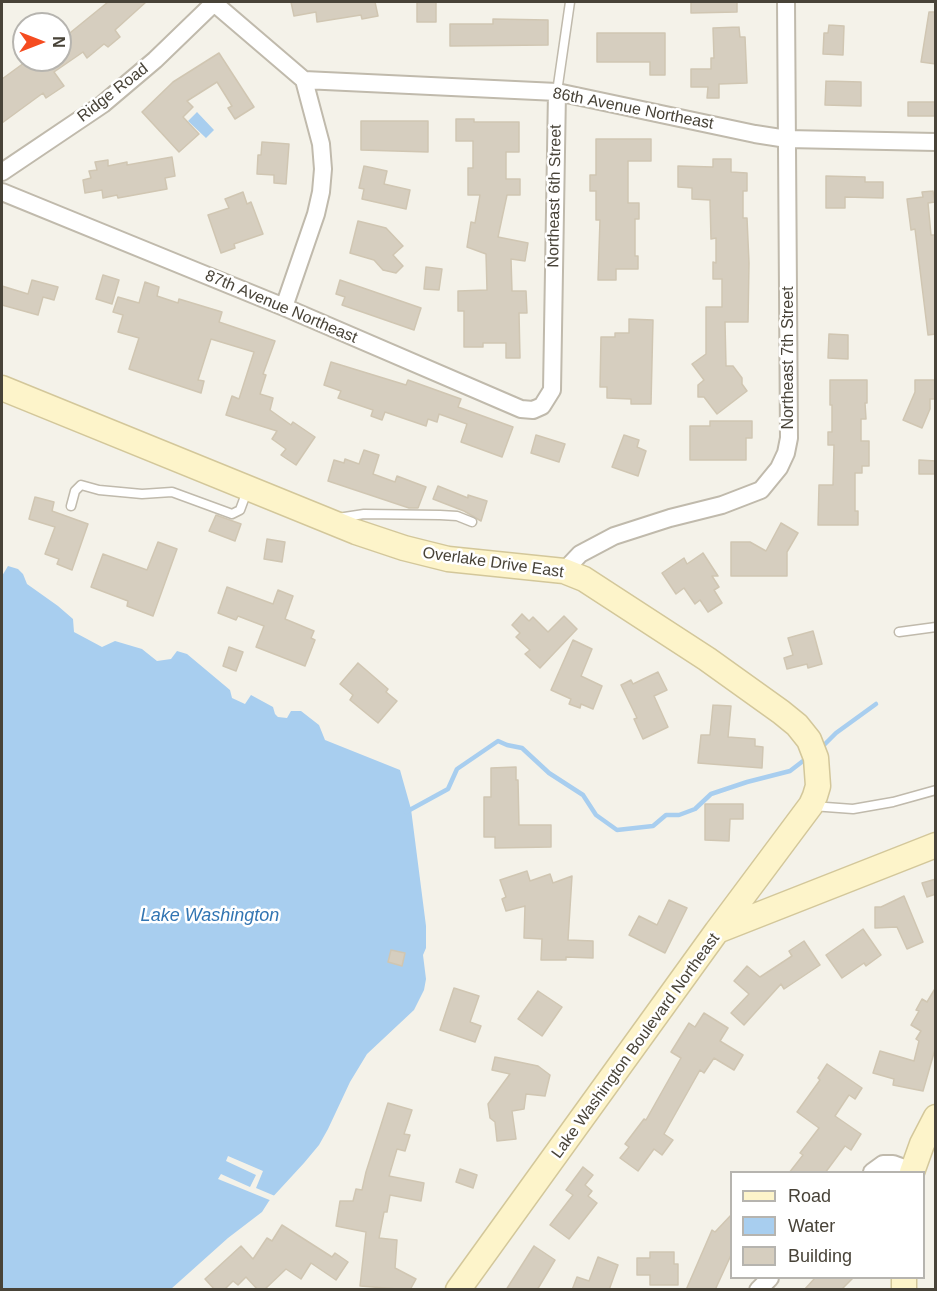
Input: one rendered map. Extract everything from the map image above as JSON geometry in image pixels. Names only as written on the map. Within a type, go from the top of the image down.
[{"type":"street","points":[[215,2],[304,80],[321,144],[323,169],[321,192],[316,214],[284,308]]},
{"type":"street","name":"Ridge Road","points":[[2,172],[103,104],[155,60],[215,2]]},
{"type":"street","name":"Northeast 7th Street","points":[[564,571],[580,554],[614,536],[748,497],[760,490],[779,468],[786,453],[789,438],[786,2]]},
{"type":"street","name":"86th Avenue Northeast","points":[[304,80],[557,92],[787,139],[936,142]]},
{"type":"street","name":"Northeast 6th Street","points":[[552,390],[557,92]]},
{"type":"street","name":"87th Avenue Northeast","points":[[2,192],[521,409],[533,410],[542,406],[552,390]]},
{"type":"street","name":"Overlake Drive East","points":[[2,388],[329,521],[404,549],[448,559],[564,571],[584,579],[707,659],[797,726],[809,740],[816,758],[818,786],[811,806],[717,931]]},
{"type":"street","name":"Lake Washington Boulevard Northeast","points":[[458,1290],[717,931],[936,845]]},
{"type":"street","points":[[748,888],[768,912]]},
{"type":"street","points":[[912,1171],[936,1117]]},
{"type":"street","points":[[874,1171],[883,1164],[893,1164],[910,1171]]},
{"type":"street","points":[[758,1290],[769,1279]]},
{"type":"lane","name":"Northeast 6th Street","points":[[557,92],[570,2]]},
{"type":"lane","points":[[70,506],[75,491],[81,485],[99,490],[142,494],[172,492],[232,514],[240,510],[248,488]]},
{"type":"lane","points":[[329,521],[350,515],[387,514],[450,515],[472,522]]},
{"type":"lane","points":[[899,632],[936,627]]},
{"type":"lane","points":[[811,806],[853,809],[893,802],[936,790]]},
{"type":"water","points":[[197,112],[214,130],[206,138],[188,121]]},
{"type":"water","name":"Lake Washington","points":[[8,566],[18,569],[27,584],[73,619],[74,632],[102,647],[115,641],[142,649],[157,661],[171,659],[177,651],[187,654],[230,690],[232,698],[245,704],[251,695],[273,707],[278,717],[287,718],[291,711],[301,711],[319,725],[325,740],[400,770],[411,809],[426,926],[426,948],[423,955],[426,979],[424,990],[414,1010],[367,1054],[350,1082],[319,1145],[262,1212],[228,1238],[171,1289],[2,1289],[2,576]]},
{"type":"pier","points":[[228,1156],[263,1171],[256,1188],[275,1196],[272,1201],[218,1179],[221,1174],[250,1187],[256,1175],[226,1161]]},
{"type":"building","points":[[108,2],[146,2],[115,30],[120,37],[108,47],[104,44],[87,58],[83,52],[72,60],[72,31]]},
{"type":"building","points":[[291,2],[375,2],[378,16],[362,19],[361,15],[317,22],[316,12],[294,16]]},
{"type":"building","points":[[417,2],[436,2],[436,22],[417,22]]},
{"type":"building","points":[[691,2],[737,2],[737,12],[691,13]]},
{"type":"building","points":[[929,12],[936,12],[936,64],[921,62]]},
{"type":"building","points":[[493,19],[548,20],[548,45],[450,46],[450,24],[493,24]]},
{"type":"building","points":[[829,25],[844,26],[843,55],[823,54],[824,33],[828,33]]},
{"type":"building","points":[[739,27],[740,37],[745,37],[747,83],[719,84],[719,98],[707,98],[708,87],[691,87],[691,69],[711,69],[711,58],[714,58],[713,28]]},
{"type":"building","points":[[597,33],[665,33],[665,75],[650,75],[650,62],[597,62]]},
{"type":"building","points":[[219,53],[254,107],[235,119],[228,108],[232,106],[217,82],[187,101],[193,107],[183,117],[199,134],[179,152],[142,112],[173,82]]},
{"type":"building","points":[[12,72],[54,72],[64,86],[46,98],[43,93],[2,123],[2,79]]},
{"type":"building","points":[[826,81],[861,82],[861,106],[825,105]]},
{"type":"building","points":[[908,102],[936,102],[936,116],[908,116]]},
{"type":"building","points":[[456,119],[474,119],[474,122],[519,122],[519,152],[506,152],[506,179],[520,179],[520,195],[507,195],[498,237],[528,243],[525,261],[511,259],[512,291],[526,291],[527,313],[519,313],[520,358],[506,358],[506,343],[483,343],[483,347],[464,347],[464,311],[458,311],[458,291],[487,290],[486,254],[467,247],[471,222],[475,223],[480,195],[468,195],[468,168],[473,168],[473,141],[456,141]]},
{"type":"building","points":[[361,121],[428,121],[428,152],[361,150]]},
{"type":"building","points":[[596,139],[651,139],[651,161],[628,161],[628,203],[639,203],[639,219],[635,219],[635,256],[638,256],[638,269],[616,269],[616,280],[598,280],[600,220],[596,220],[596,191],[590,191],[590,175],[596,175]]},
{"type":"building","points":[[262,142],[289,144],[286,184],[274,183],[274,175],[257,174],[258,155],[261,155]]},
{"type":"building","points":[[172,157],[175,176],[165,178],[167,189],[118,198],[117,195],[103,198],[102,190],[85,193],[83,180],[91,178],[89,171],[97,170],[95,162],[108,160],[108,166],[127,162],[127,165]]},
{"type":"building","points":[[713,159],[731,159],[731,172],[747,173],[747,191],[743,191],[743,218],[747,218],[749,263],[748,322],[725,322],[726,366],[733,366],[742,378],[742,384],[747,391],[717,414],[704,397],[698,397],[698,385],[704,380],[692,364],[706,354],[706,307],[722,307],[722,279],[713,279],[713,262],[716,263],[716,238],[711,239],[710,200],[692,199],[692,188],[678,187],[678,166],[713,167]]},
{"type":"building","points":[[364,166],[387,171],[384,184],[410,190],[406,209],[362,199],[364,189],[359,188]]},
{"type":"building","points":[[826,176],[865,177],[865,182],[883,182],[883,198],[845,197],[845,208],[826,208]]},
{"type":"building","points":[[933,191],[935,202],[928,203],[931,235],[936,235],[936,334],[928,335],[915,229],[911,230],[907,199],[923,197],[922,192]]},
{"type":"building","points":[[243,192],[247,204],[251,202],[263,234],[234,244],[235,248],[221,253],[208,215],[229,208],[225,199]]},
{"type":"building","points":[[358,221],[386,228],[403,246],[393,255],[403,266],[396,273],[383,270],[374,260],[350,253]]},
{"type":"building","points":[[426,267],[442,269],[439,290],[424,289]]},
{"type":"building","points":[[103,275],[119,280],[112,304],[96,299]]},
{"type":"building","points":[[32,280],[58,287],[54,300],[43,297],[38,315],[2,305],[2,286],[28,294]]},
{"type":"building","points":[[340,280],[421,308],[414,330],[342,305],[345,297],[336,294]]},
{"type":"building","points":[[145,282],[159,287],[157,296],[178,303],[179,299],[222,312],[219,322],[275,341],[263,374],[266,375],[260,394],[273,398],[270,410],[291,425],[293,422],[315,437],[296,465],[281,455],[286,449],[272,439],[277,431],[226,415],[232,396],[239,399],[254,352],[211,339],[198,380],[204,381],[201,393],[129,369],[139,338],[118,332],[123,315],[113,312],[118,297],[139,303]]},
{"type":"building","points":[[629,319],[653,320],[651,404],[631,404],[631,399],[607,398],[607,387],[600,387],[601,337],[615,337],[615,333],[629,333]]},
{"type":"building","points":[[829,334],[848,335],[848,359],[828,358]]},
{"type":"building","points":[[331,362],[406,385],[408,380],[461,399],[458,407],[513,427],[502,457],[461,442],[467,424],[439,414],[437,422],[428,419],[426,426],[385,412],[382,420],[371,416],[373,410],[338,398],[341,391],[324,385]]},
{"type":"building","points":[[830,380],[867,380],[866,419],[861,419],[861,441],[869,441],[869,466],[862,466],[862,473],[855,473],[855,511],[858,511],[858,525],[818,525],[819,485],[833,485],[834,445],[828,445],[828,432],[832,432]]},
{"type":"building","points":[[915,380],[936,380],[936,399],[930,399],[930,409],[922,428],[903,420],[915,392]]},
{"type":"building","points":[[710,421],[752,421],[752,438],[746,438],[746,460],[690,460],[690,426],[710,426]]},
{"type":"building","points":[[536,435],[565,444],[559,462],[531,453]]},
{"type":"building","points":[[624,435],[639,440],[637,447],[646,451],[638,476],[612,467]]},
{"type":"building","points":[[364,450],[379,455],[373,474],[395,482],[397,476],[426,487],[418,508],[409,508],[328,481],[334,460],[344,463],[345,459],[359,464]]},
{"type":"building","points":[[919,460],[936,461],[936,474],[919,474]]},
{"type":"building","points":[[438,486],[468,498],[468,495],[487,501],[481,521],[464,511],[433,499]]},
{"type":"building","points":[[35,497],[54,502],[52,511],[88,524],[72,570],[57,564],[59,559],[45,554],[55,527],[29,519]]},
{"type":"building","points":[[216,515],[241,524],[235,541],[209,531]]},
{"type":"building","points":[[781,523],[798,533],[787,552],[787,576],[731,576],[731,542],[750,542],[766,551]]},
{"type":"building","points":[[267,539],[285,542],[282,562],[264,559]]},
{"type":"building","points":[[158,542],[177,549],[153,616],[127,606],[128,601],[91,587],[103,554],[147,570]]},
{"type":"building","points":[[703,553],[718,576],[712,576],[719,587],[714,590],[722,603],[708,612],[700,600],[695,604],[684,588],[676,594],[662,573],[684,558],[687,564]]},
{"type":"building","points":[[227,587],[273,604],[278,590],[293,596],[285,619],[314,631],[311,638],[315,640],[305,666],[256,647],[264,626],[238,616],[236,620],[218,613]]},
{"type":"building","points":[[522,614],[529,621],[533,617],[548,632],[564,616],[577,629],[540,668],[525,654],[530,650],[516,637],[520,633],[512,625]]},
{"type":"building","points":[[813,631],[822,664],[808,668],[807,664],[787,669],[784,658],[793,655],[788,638]]},
{"type":"building","points":[[573,640],[592,649],[581,676],[602,686],[593,709],[581,704],[580,708],[569,704],[571,699],[551,690]]},
{"type":"building","points":[[229,647],[243,652],[236,671],[223,666]]},
{"type":"building","points":[[358,663],[388,689],[386,692],[397,701],[378,723],[350,700],[353,695],[340,684]]},
{"type":"building","points":[[658,672],[667,690],[654,696],[668,727],[643,739],[634,719],[637,718],[621,685],[631,680],[633,684]]},
{"type":"building","points":[[713,705],[731,706],[728,737],[755,739],[755,746],[763,747],[762,768],[698,763],[701,735],[710,735]]},
{"type":"building","points":[[516,767],[519,825],[551,825],[551,847],[495,848],[495,837],[484,837],[484,797],[491,797],[491,768]]},
{"type":"building","points":[[705,804],[743,804],[743,819],[730,819],[729,841],[705,840]]},
{"type":"building","points":[[527,871],[530,881],[550,874],[553,883],[572,876],[568,940],[593,941],[593,958],[566,957],[566,960],[541,960],[542,939],[524,938],[525,906],[506,911],[502,899],[506,897],[500,880]]},
{"type":"building","points":[[936,879],[936,894],[927,897],[922,883]]},
{"type":"building","points":[[904,896],[923,942],[907,949],[897,927],[875,928],[875,907],[881,907]]},
{"type":"building","points":[[669,900],[687,908],[665,953],[629,935],[639,916],[657,925]]},
{"type":"building","points":[[863,929],[881,955],[866,966],[864,963],[842,978],[826,955]]},
{"type":"building","points":[[804,941],[820,965],[784,989],[781,984],[744,1025],[731,1013],[749,994],[734,981],[747,966],[760,977],[792,956],[789,951]]},
{"type":"building","points":[[391,950],[405,953],[402,966],[388,962]]},
{"type":"building","points":[[936,987],[936,1046],[923,1091],[893,1085],[894,1079],[873,1073],[880,1051],[914,1061],[919,1041],[916,1039],[921,1031],[911,1025],[919,1011],[916,1010],[922,999],[927,1002]]},
{"type":"building","points":[[454,988],[479,996],[470,1022],[481,1026],[475,1042],[440,1030]]},
{"type":"building","points":[[538,991],[562,1007],[542,1036],[518,1019]]},
{"type":"building","points":[[704,1013],[728,1028],[720,1041],[743,1055],[734,1070],[714,1058],[704,1073],[700,1070],[664,1134],[673,1140],[662,1155],[654,1149],[638,1171],[620,1158],[629,1147],[625,1144],[644,1119],[646,1120],[681,1058],[671,1052],[689,1023],[695,1027]]},
{"type":"building","points":[[495,1057],[538,1066],[550,1075],[545,1096],[526,1094],[524,1109],[512,1111],[516,1139],[497,1141],[495,1122],[490,1118],[488,1104],[510,1074],[492,1070]]},
{"type":"building","points":[[827,1064],[862,1088],[855,1099],[849,1095],[835,1116],[861,1134],[851,1150],[845,1146],[826,1171],[791,1171],[803,1155],[800,1153],[819,1128],[797,1112],[820,1080],[818,1078]]},
{"type":"building","points":[[388,1103],[412,1110],[404,1134],[410,1135],[405,1151],[397,1149],[389,1176],[424,1183],[421,1201],[390,1195],[379,1238],[397,1240],[395,1268],[416,1279],[410,1290],[360,1286],[366,1232],[336,1226],[340,1201],[353,1201],[356,1189],[362,1190]]},
{"type":"building","points":[[583,1167],[593,1175],[585,1185],[592,1191],[588,1196],[597,1203],[569,1239],[550,1225],[573,1195],[566,1190]]},
{"type":"building","points":[[460,1169],[477,1175],[473,1188],[456,1182]]},
{"type":"building","points":[[730,1216],[730,1257],[715,1290],[686,1290],[712,1230],[715,1232]]},
{"type":"building","points":[[282,1225],[332,1257],[335,1253],[348,1262],[336,1280],[311,1263],[301,1279],[286,1269],[264,1290],[258,1290],[246,1277],[238,1285],[233,1281],[224,1290],[215,1290],[205,1279],[241,1246],[253,1259],[267,1238],[272,1241]]},
{"type":"building","points":[[534,1246],[555,1260],[537,1290],[506,1290]]},
{"type":"building","points":[[650,1252],[674,1252],[674,1264],[678,1264],[678,1285],[650,1285],[650,1275],[637,1275],[637,1258],[650,1258]]},
{"type":"building","points":[[598,1257],[618,1265],[609,1290],[572,1290],[577,1277],[589,1281]]},
{"type":"building","points":[[814,1279],[852,1279],[841,1290],[804,1290]]},
{"type":"waterway","points":[[823,746],[836,733],[876,704]]},
{"type":"waterway","points":[[406,812],[448,789],[457,769],[498,741],[522,748],[549,773],[583,795],[596,815],[617,830],[653,826],[666,815],[679,815],[695,809],[711,794],[790,771],[803,761]]}]
